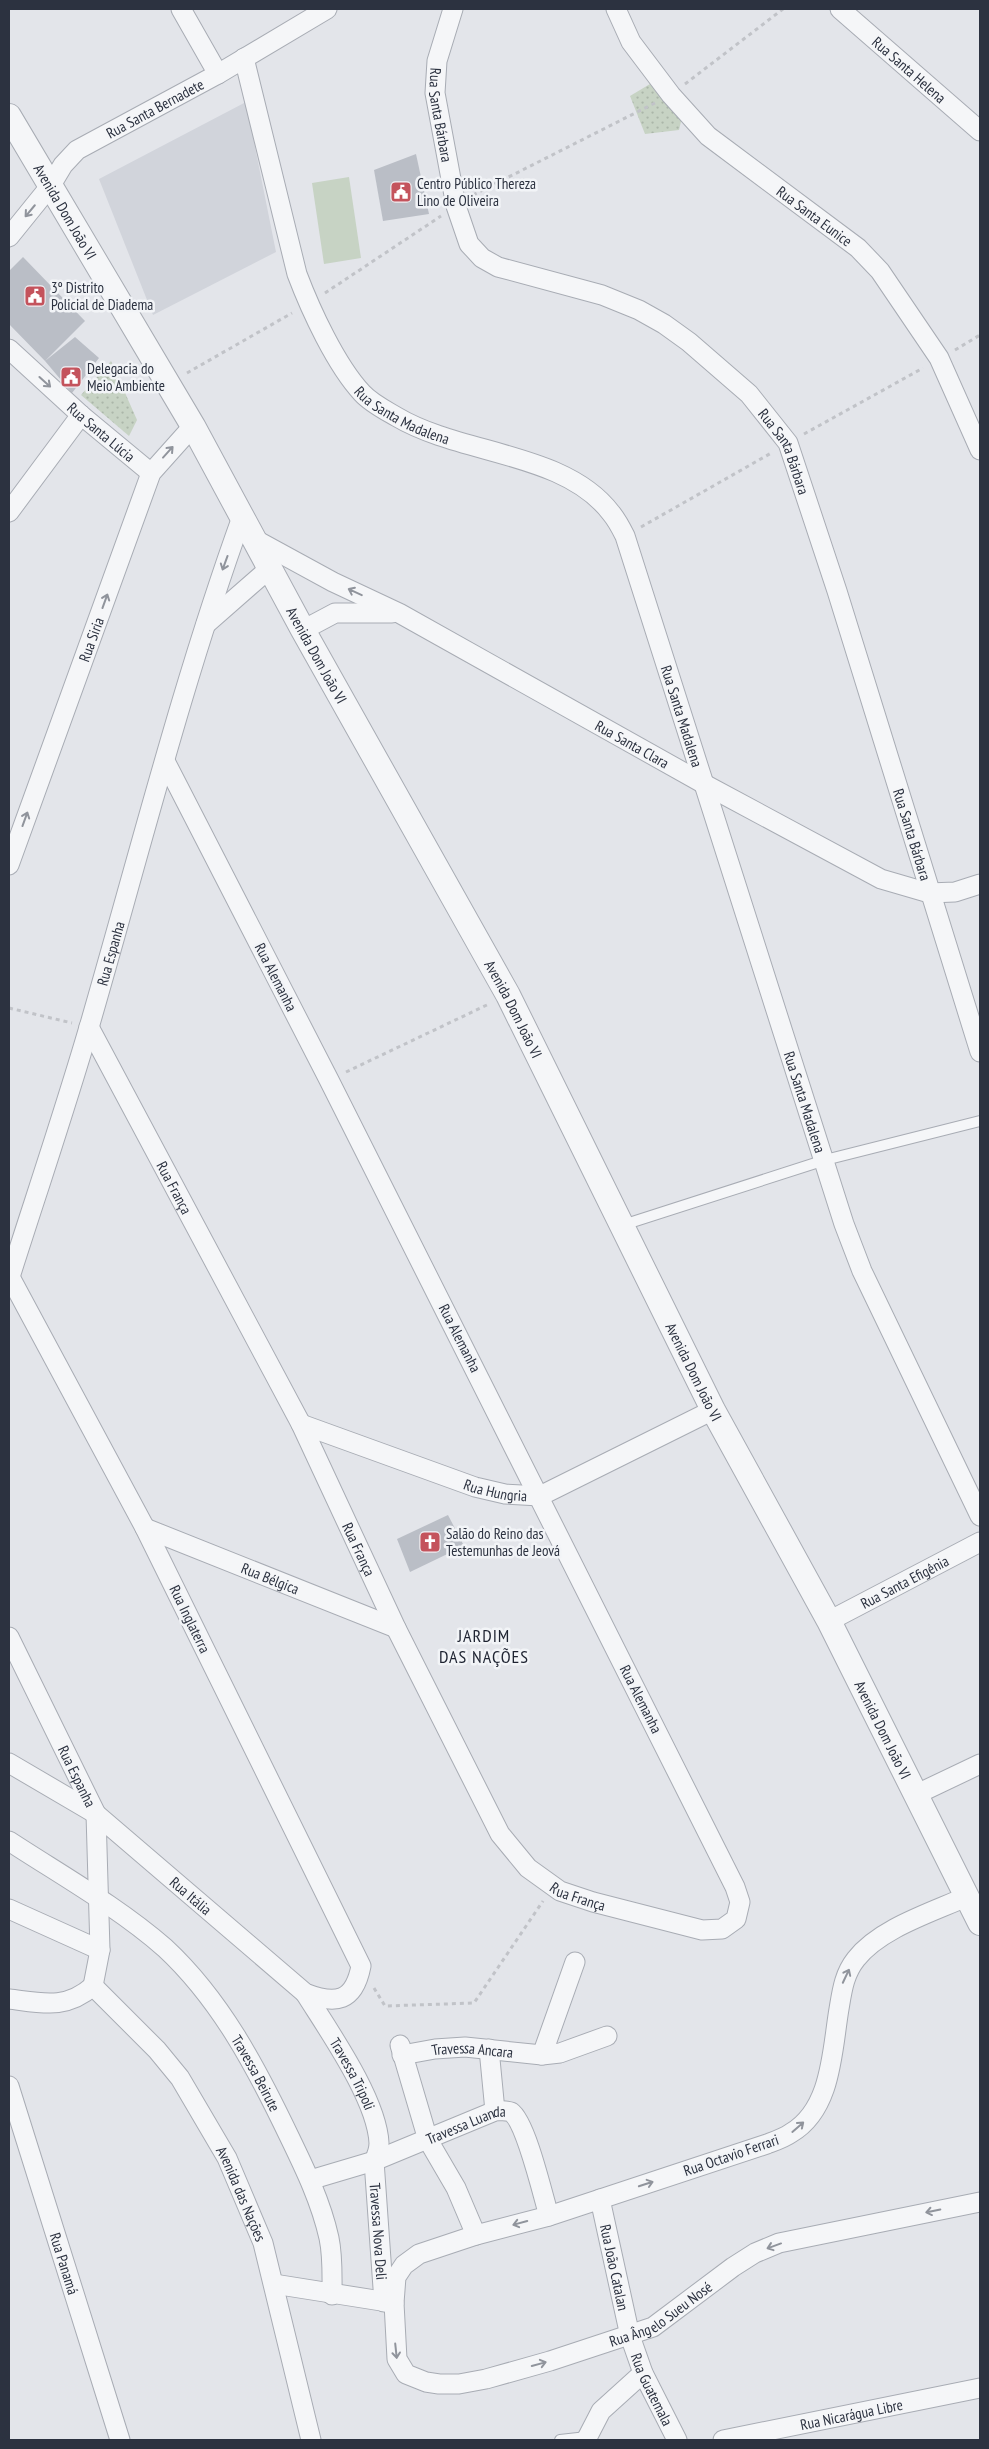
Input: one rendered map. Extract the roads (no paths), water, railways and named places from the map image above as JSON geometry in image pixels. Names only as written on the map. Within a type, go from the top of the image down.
[{"type":"street","points":[[181,9],[218,74]]},
{"type":"street","name":"Rua Santa Bernadete","points":[[9,237],[51,185],[63,165],[77,150],[218,74],[326,9]]},
{"type":"street","name":"Rua Santa Bárbara","points":[[453,9],[437,61],[435,92],[456,206],[469,244],[482,258],[498,267],[602,295],[639,310],[664,324],[717,365],[749,394],[788,443],[840,600],[929,894],[980,1052]]},
{"type":"street","name":"Rua Santa Eunice","points":[[616,9],[631,42],[671,95],[708,136],[858,248],[880,271],[940,358],[980,450]]},
{"type":"street","name":"Rua Santa Helena","points":[[840,9],[980,131]]},
{"type":"street","name":"Rua Santa Madalena","points":[[244,58],[297,274],[308,304],[346,372],[363,394],[384,410],[414,427],[453,442],[537,465],[564,476],[591,494],[611,512],[625,536],[706,785],[844,1224],[862,1271],[980,1516]]},
{"type":"street","name":"Avenida Dom João VI","points":[[9,116],[193,426],[303,630],[508,995],[713,1410],[829,1621],[980,1923]]},
{"type":"street","name":"Rua Santa Lúcia","points":[[9,349],[81,415],[151,473]]},
{"type":"street","points":[[9,512],[81,415]]},
{"type":"street","name":"Rua Siria","points":[[9,865],[151,473],[193,426]]},
{"type":"street","name":"Rua Espanha","points":[[9,1279],[89,1027],[164,761],[206,624],[242,517]]},
{"type":"street","name":"Rua Santa Clara","points":[[256,540],[324,577],[398,613],[706,785],[881,879],[929,894],[956,892],[980,884]]},
{"type":"street","points":[[206,624],[270,568]]},
{"type":"street","points":[[324,577],[334,600],[336,614]]},
{"type":"street","points":[[303,630],[336,614],[398,613]]},
{"type":"street","name":"Rua Alemanha","points":[[164,761],[329,1080],[540,1496],[735,1887],[740,1902],[736,1919]]},
{"type":"street","name":"Rua França","points":[[89,1027],[301,1424],[396,1628],[500,1834],[528,1868],[560,1891],[593,1902],[702,1930],[722,1930],[736,1919]]},
{"type":"street","name":"Rua Inglaterra","points":[[9,1279],[145,1528],[361,1966]]},
{"type":"street","name":"Rua Hungria","points":[[301,1424],[475,1487],[505,1494],[540,1496],[713,1410]]},
{"type":"street","name":"Rua Bélgica","points":[[145,1528],[396,1628]]},
{"type":"street","name":"Rua Santa Efigênia","points":[[829,1621],[980,1542]]},
{"type":"street","name":"Rua Espanha","points":[[9,1637],[96,1814],[100,1950],[93,1986]]},
{"type":"street","name":"Rua Itália","points":[[9,1763],[96,1814],[305,1993],[333,2001],[346,1996],[355,1987],[361,1966]]},
{"type":"street","points":[[915,1795],[980,1764]]},
{"type":"street","name":"Travessa Beirute","points":[[9,1841],[98,1900],[163,1947],[183,1966],[216,2006],[260,2077],[310,2180],[323,2213],[329,2238],[332,2255],[332,2295]]},
{"type":"street","name":"Rua Octavio Ferrari","points":[[389,2302],[396,2277],[404,2265],[419,2254],[476,2235],[549,2216],[767,2144],[792,2133],[810,2117],[822,2094],[829,2070],[843,1984],[856,1958],[872,1943],[891,1931],[968,1896]]},
{"type":"street","points":[[9,1909],[100,1950]]},
{"type":"street","points":[[542,2055],[575,1962]]},
{"type":"street","points":[[9,1999],[64,2003],[81,1996],[93,1986]]},
{"type":"street","name":"Avenida das Nações","points":[[93,1986],[157,2050],[180,2078],[227,2158],[255,2221],[274,2284],[311,2440]]},
{"type":"street","name":"Travessa Tripoli","points":[[305,1993],[336,2042],[367,2102],[376,2124],[379,2142],[374,2161]]},
{"type":"street","name":"Travessa Ancara","points":[[428,2140],[401,2050],[465,2047],[542,2055],[577,2049],[607,2036]]},
{"type":"street","points":[[489,2050],[495,2111]]},
{"type":"street","name":"Rua Panamá","points":[[9,2086],[120,2440]]},
{"type":"street","name":"Travessa Luanda","points":[[310,2180],[374,2161],[495,2111],[508,2111],[516,2118],[535,2164],[549,2216]]},
{"type":"street","points":[[428,2140],[456,2188],[476,2235]]},
{"type":"street","name":"Travessa Nova Deli","points":[[374,2161],[389,2302]]},
{"type":"street","name":"Rua João Catalan","points":[[600,2199],[630,2336]]},
{"type":"street","name":"Rua Ângelo Sueu Nosé","points":[[389,2302],[395,2351],[400,2367],[406,2374],[426,2382],[459,2384],[486,2379],[630,2336],[653,2327],[755,2252],[780,2243],[980,2202]]},
{"type":"street","points":[[274,2284],[332,2295],[389,2302]]},
{"type":"street","name":"Rua Guatemala","points":[[630,2336],[643,2373],[677,2440]]},
{"type":"street","points":[[586,2439],[601,2410],[643,2373]]},
{"type":"street","name":"Rua Nicarágua Libre","points":[[723,2440],[980,2388]]},
{"type":"lane","points":[[623,1225],[824,1160],[980,1121]]},
{"type":"lane","points":[[560,2440],[586,2439]]},
{"type":"place","name":"Centro Público Thereza Lino de Oliveira","points":[[401,192]]},
{"type":"place","name":"3º Distrito Policial de Diadema","points":[[35,296]]},
{"type":"place","name":"Delegacia do Meio Ambiente","points":[[71,377]]},
{"type":"place","name":"Salão do Reino das Testemunhas de Jeová","points":[[430,1542]]},
{"type":"district","name":"JARDIM DAS NAÇÕES","points":[[484,1645]]}]
